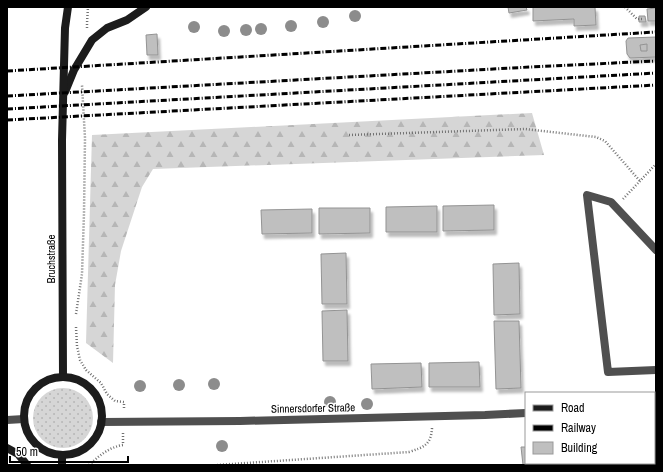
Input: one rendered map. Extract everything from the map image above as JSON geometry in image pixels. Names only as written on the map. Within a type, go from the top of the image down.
[{"type":"main road","points":[[63,96],[65,28],[68,7]]},
{"type":"main road","points":[[63,96],[74,70],[92,40],[106,28],[127,20],[146,7]]},
{"type":"main road","name":"Bruchstraße","points":[[63,96],[63,377]]},
{"type":"main road","points":[[63,377],[76,379],[88,386],[96,396],[101,408],[101,422],[97,435],[88,446],[76,453],[62,455],[48,452],[36,444],[28,433],[24,419],[25,406],[30,394],[39,385],[50,379],[63,377]]},
{"type":"main road","points":[[7,448],[18,454],[27,465]]},
{"type":"main road","points":[[62,455],[62,465]]},
{"type":"street","points":[[656,250],[611,202],[587,195],[608,372],[656,370]]},
{"type":"street","points":[[655,406],[656,430]]},
{"type":"street","name":"Sinnersdorfer Straße","points":[[101,422],[240,421],[525,413]]},
{"type":"street","points":[[7,420],[24,419]]},
{"type":"path","points":[[88,7],[88,32],[92,40]]},
{"type":"path","points":[[625,7],[637,19],[642,19]]},
{"type":"path","points":[[75,316],[82,274],[85,138],[81,86],[84,78]]},
{"type":"path","points":[[349,135],[525,129],[596,137],[605,142],[640,181]]},
{"type":"path","points":[[615,206],[656,164]]},
{"type":"path","points":[[76,324],[77,346],[80,360],[86,370],[101,383],[107,394],[115,401],[124,402],[123,446],[116,446],[102,453],[89,465]]},
{"type":"path","points":[[217,465],[409,452],[421,448],[428,443],[432,436],[432,416]]},
{"type":"green space","points":[[532,113],[544,155],[153,169],[142,187],[121,251],[115,285],[113,363],[86,343],[92,135]]},
{"type":"green space","points":[[63,388],[80,393],[88,401],[93,418],[88,435],[80,443],[63,448],[46,443],[38,435],[33,418],[38,401],[46,393]]},
{"type":"building","points":[[508,7],[526,7],[527,10],[509,13]]},
{"type":"building","points":[[533,7],[595,7],[596,25],[574,26],[574,19],[533,21]]},
{"type":"building","points":[[656,8],[656,21],[648,21],[647,9]]},
{"type":"building","points":[[639,16],[645,16],[646,22],[639,22]]},
{"type":"building","points":[[157,34],[158,55],[147,55],[146,35]]},
{"type":"building","points":[[656,37],[656,57],[630,58],[627,54],[626,41],[628,38]]},
{"type":"building","points":[[647,44],[647,51],[641,51],[640,45]]},
{"type":"building","points":[[494,205],[494,230],[443,231],[443,206]]},
{"type":"building","points":[[437,206],[437,232],[386,232],[386,207]]},
{"type":"building","points":[[319,208],[370,208],[370,233],[319,234]]},
{"type":"building","points":[[312,209],[312,233],[262,234],[261,210]]},
{"type":"building","points":[[346,253],[347,304],[322,304],[321,254]]},
{"type":"building","points":[[519,263],[520,314],[494,315],[493,264]]},
{"type":"building","points":[[347,310],[348,361],[323,361],[322,311]]},
{"type":"building","points":[[494,321],[519,321],[521,388],[496,389]]},
{"type":"building","points":[[479,362],[480,387],[429,387],[429,363]]},
{"type":"building","points":[[421,363],[422,387],[372,389],[371,364]]},
{"type":"building","points":[[521,447],[525,447],[525,464],[537,465],[523,465]]},
{"type":"building","points":[[537,464],[551,464],[551,465]]},
{"type":"building","points":[[566,464],[566,465],[551,465]]},
{"type":"building","points":[[566,464],[580,464],[580,465]]},
{"type":"building","points":[[580,464],[594,464],[594,465]]},
{"type":"railway","points":[[7,71],[656,32]]},
{"type":"railway","points":[[7,96],[656,61]]},
{"type":"railway","points":[[7,109],[656,73]]},
{"type":"railway","points":[[7,120],[656,85]]}]
